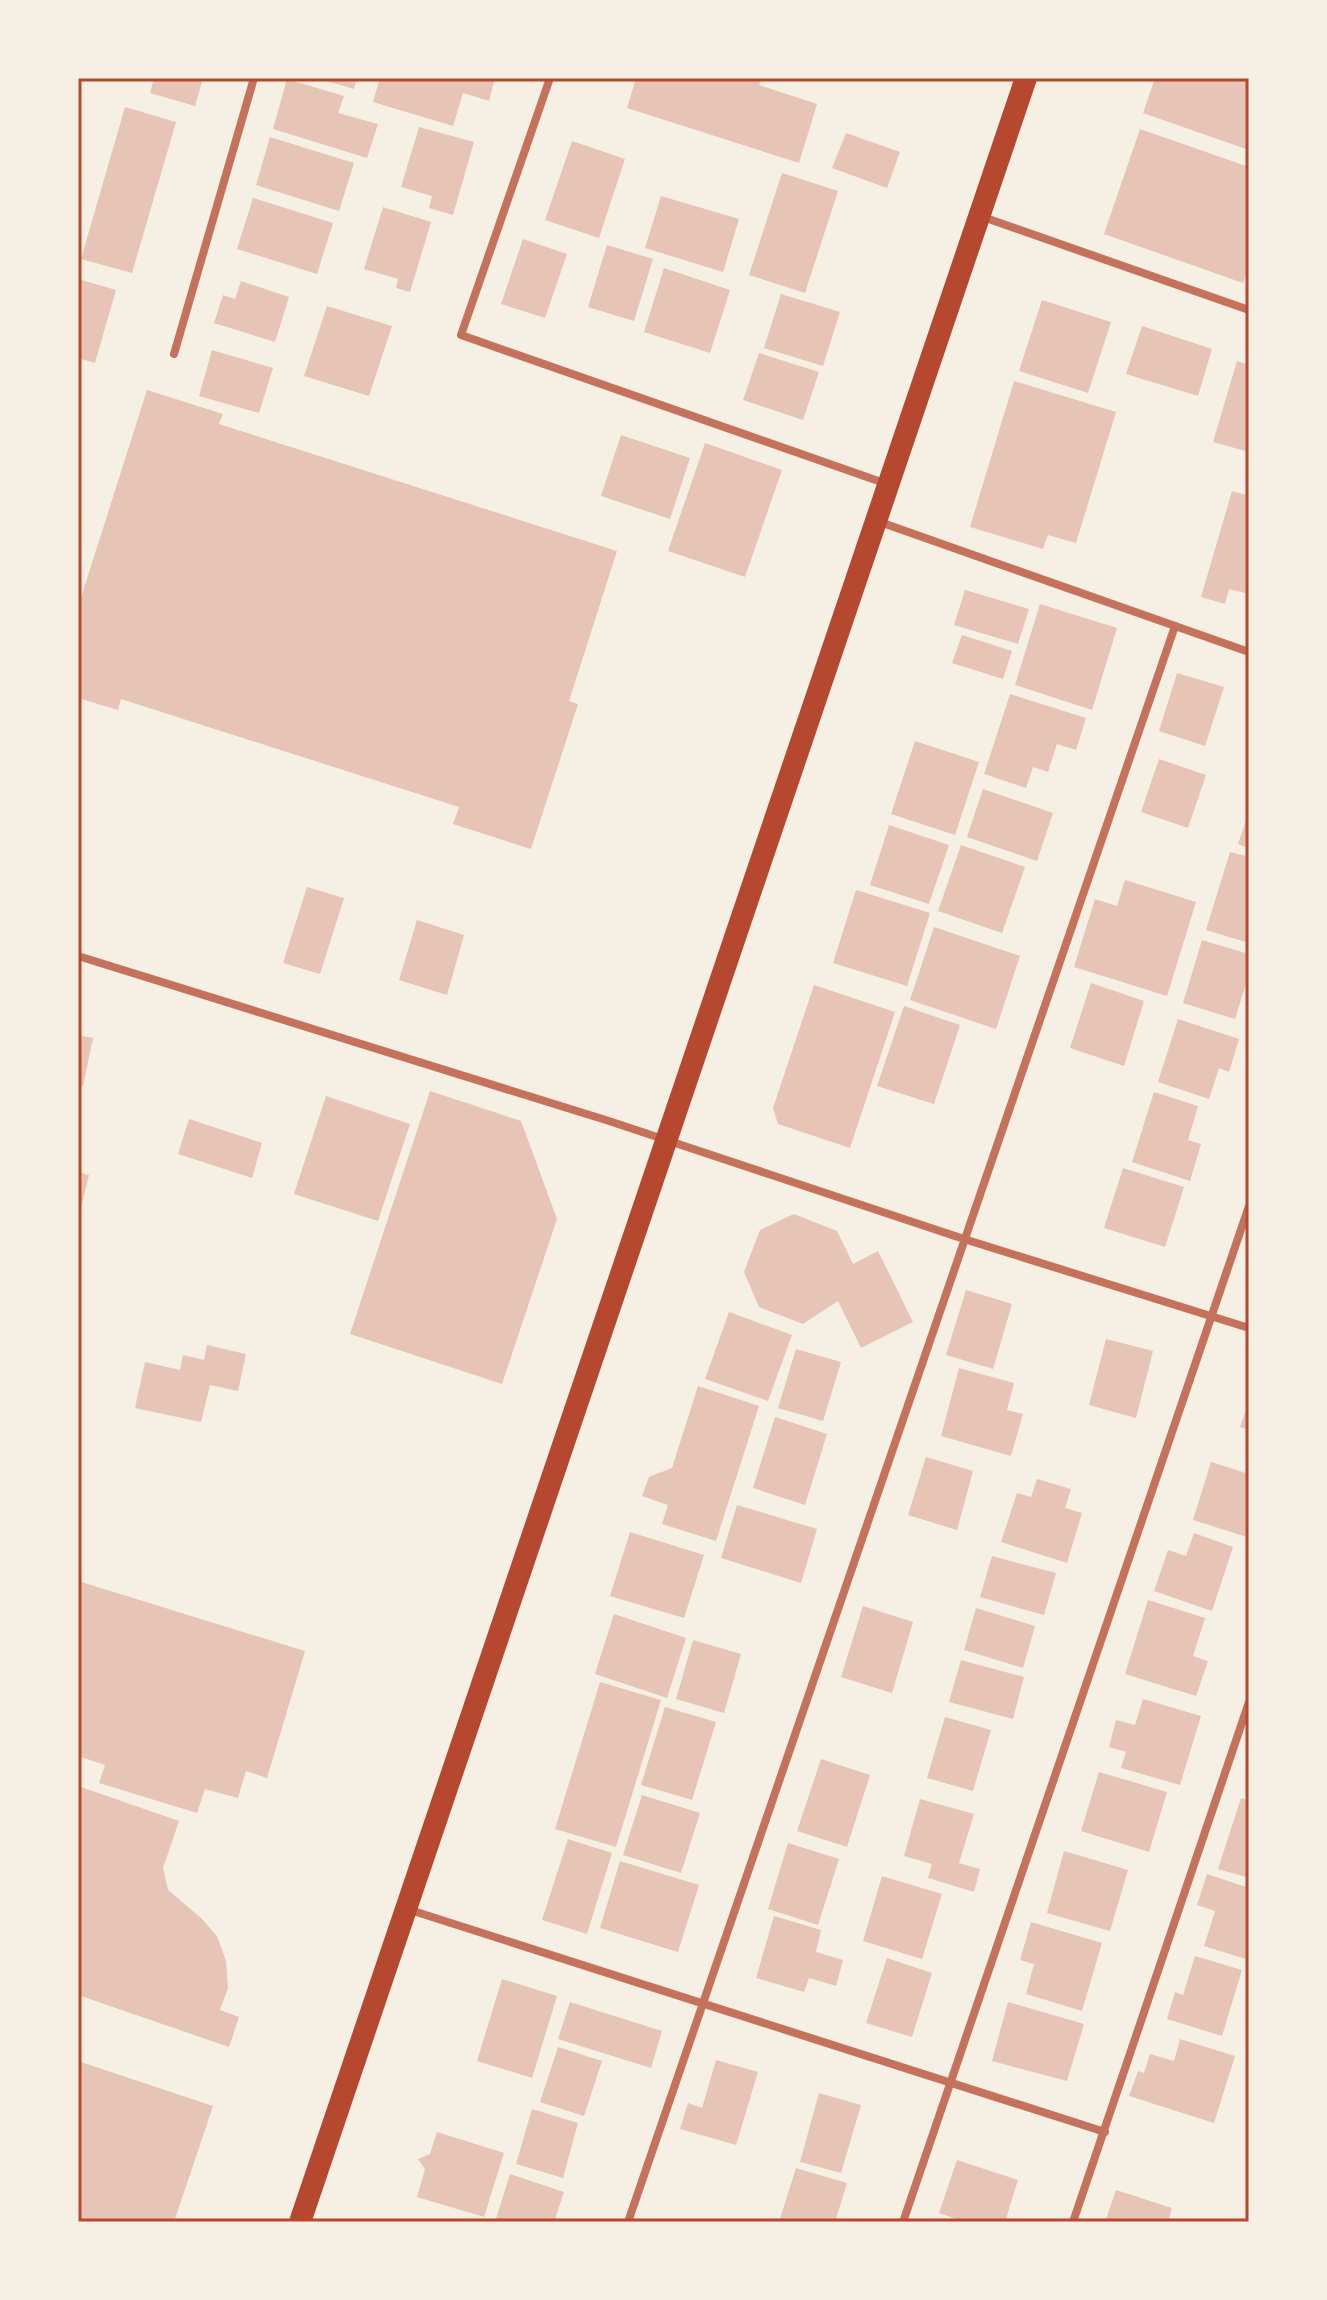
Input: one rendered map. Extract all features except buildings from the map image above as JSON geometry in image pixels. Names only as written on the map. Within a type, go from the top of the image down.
[{"type":"highway","points":[[300,2222],[1026,78]]},
{"type":"street","points":[[174,354],[254,78]]},
{"type":"street","points":[[550,78],[461,335],[888,484]]},
{"type":"street","points":[[979,215],[1249,310]]},
{"type":"street","points":[[876,521],[1249,652]]},
{"type":"street","points":[[628,2222],[1175,626]]},
{"type":"street","points":[[78,956],[1249,1328]]},
{"type":"street","points":[[903,2222],[1249,1206]]},
{"type":"street","points":[[1073,2222],[1249,1702]]},
{"type":"street","points":[[406,1909],[1105,2132]]}]
